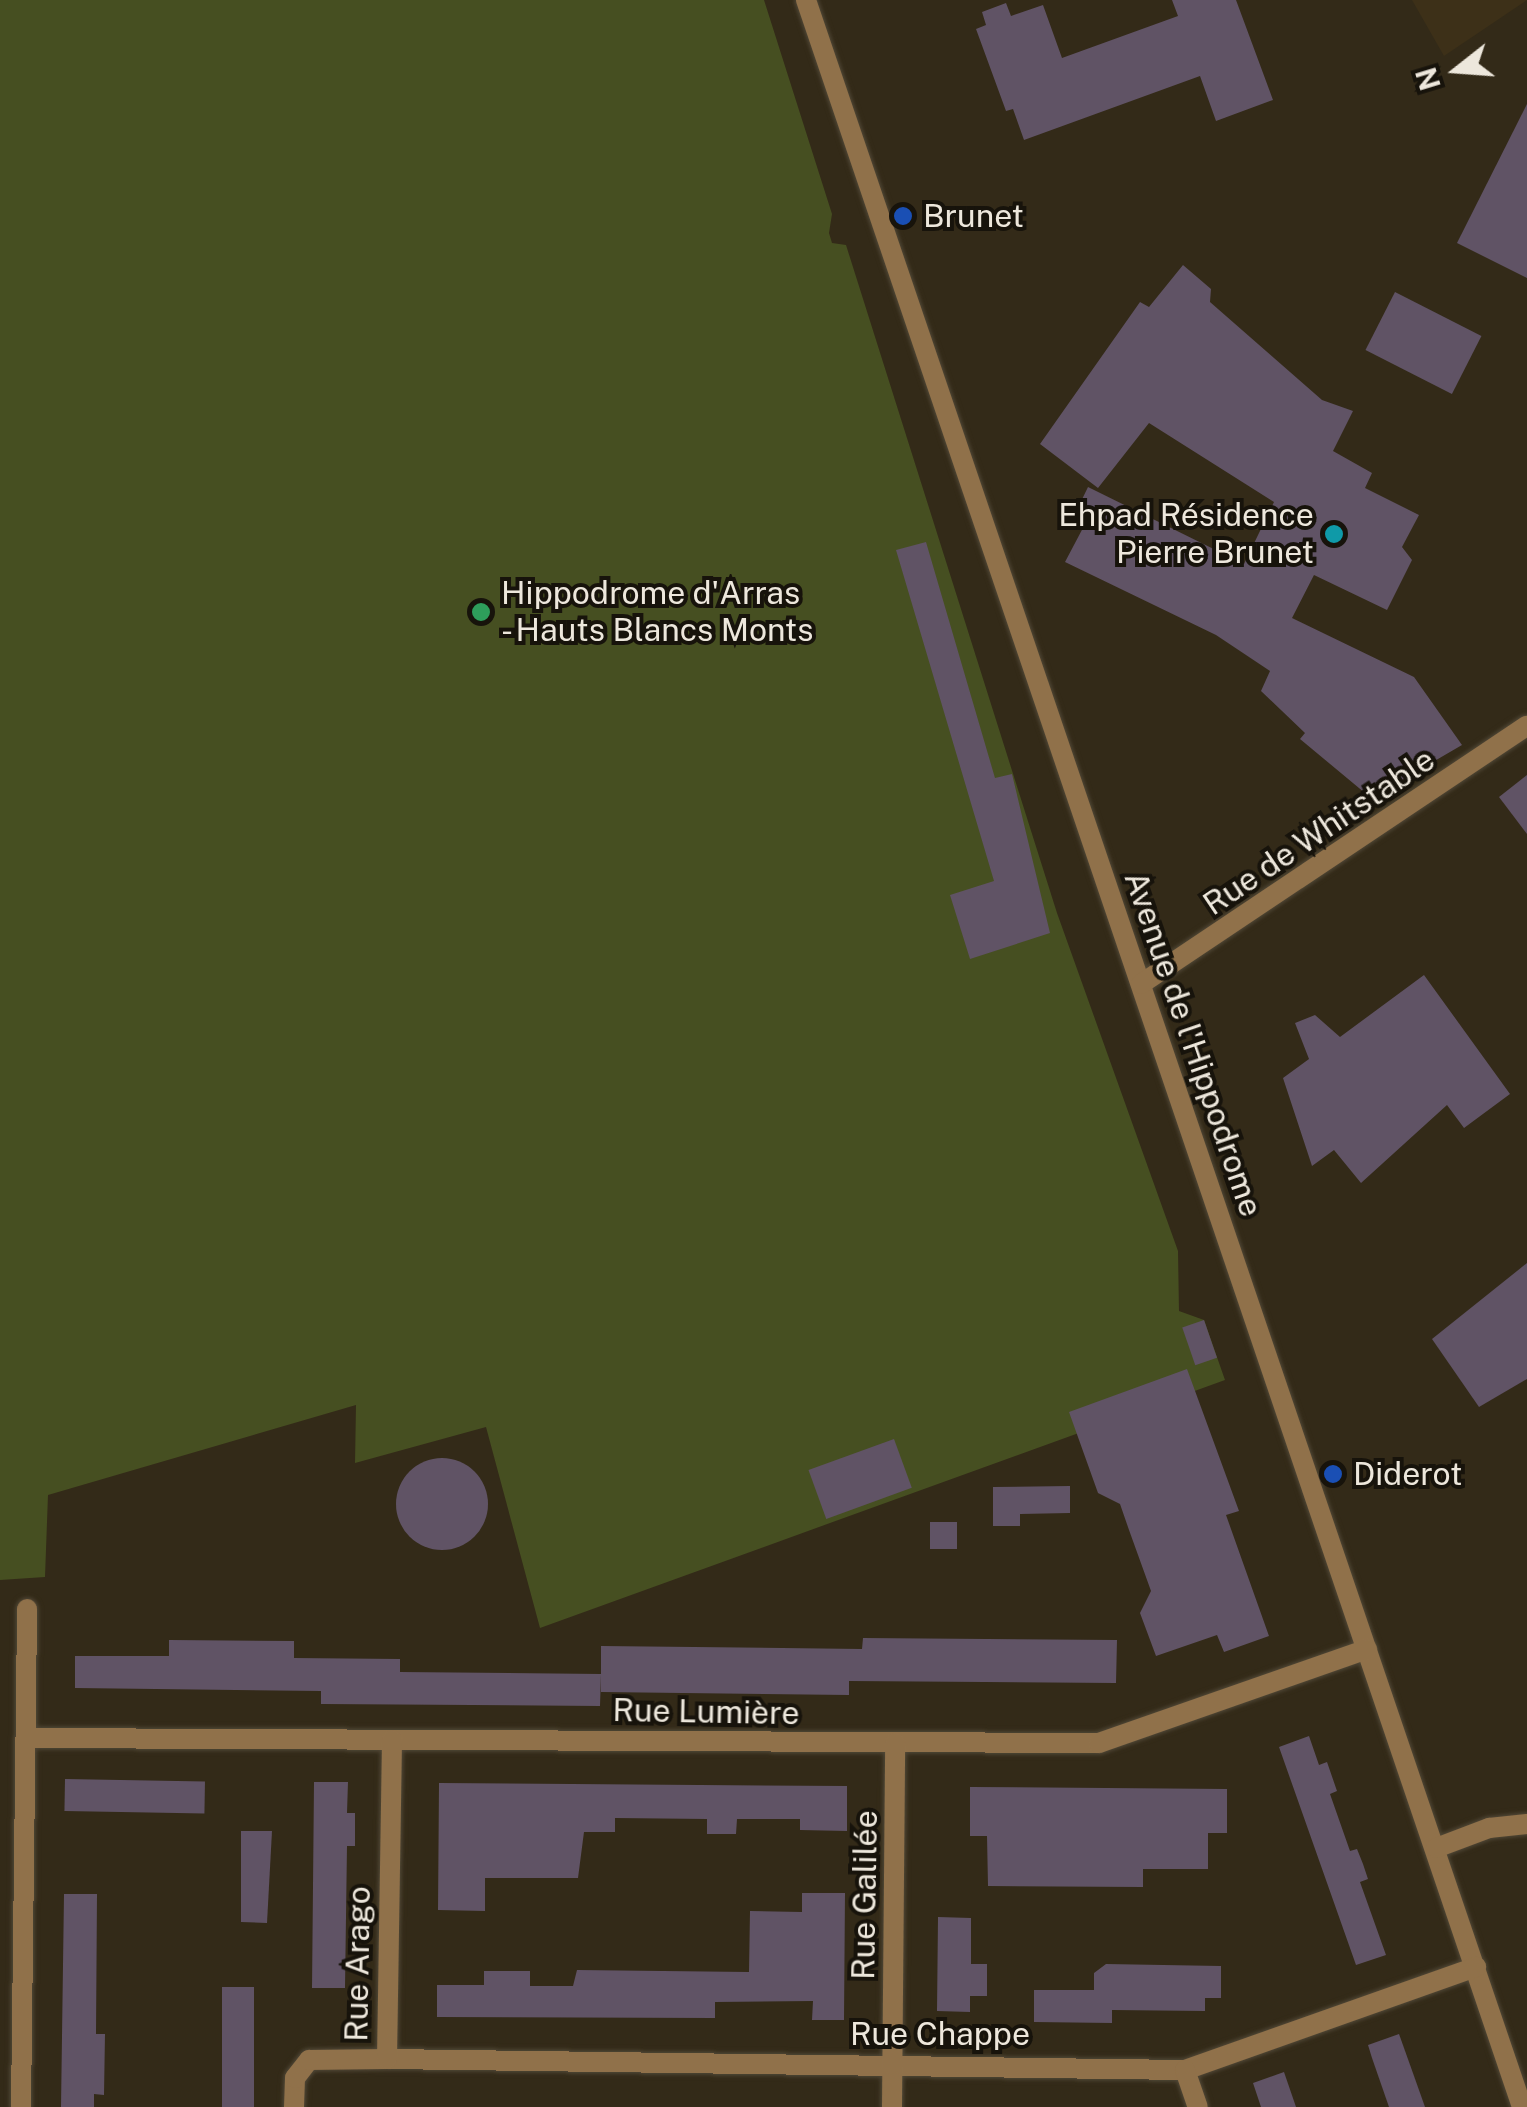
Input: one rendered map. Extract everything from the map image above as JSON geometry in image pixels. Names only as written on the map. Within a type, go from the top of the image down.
[{"type":"street","name":"Avenue de l'Hippodrome","points":[[806,0],[1522,2107]]},
{"type":"street","name":"Rue de Whitstable","points":[[1142,984],[1527,726]]},
{"type":"street","points":[[21,2107],[27,1609]]},
{"type":"street","name":"Rue Lumière","points":[[28,1738],[895,1743],[1120,1740],[1367,1649]]},
{"type":"street","name":"Rue Arago","points":[[294,2107],[294,2078],[309,2060],[387,2059],[392,1740]]},
{"type":"street","name":"Rue Galilée","points":[[892,2107],[895,1743]]},
{"type":"street","points":[[1436,1848],[1489,1828],[1527,1824]]},
{"type":"street","name":"Rue Chappe","points":[[387,2059],[1185,2070],[1476,1967]]},
{"type":"street","points":[[1185,2070],[1198,2107]]},
{"type":"shaded area","points":[[1412,0],[1527,0],[1444,56]]},
{"type":"green space","name":"Hippodrome d'Arras - Hauts Blancs Monts","points":[[0,0],[764,0],[832,214],[832,243],[846,245],[1057,913],[1178,1251],[1179,1311],[1204,1320],[1225,1380],[540,1628],[486,1427],[355,1463],[356,1405],[48,1495],[45,1577],[0,1580]]},
{"type":"building","points":[[1172,0],[1236,0],[1273,100],[1216,121],[1200,76],[1024,140],[1013,109],[1006,111],[976,29],[986,25],[982,12],[1006,3],[1011,16],[1043,5],[1062,58],[1178,16]]},
{"type":"building","points":[[1527,104],[1527,278],[1457,243]]},
{"type":"building","name":"Ehpad Résidence Pierre Brunet","points":[[1183,265],[1211,289],[1210,302],[1322,400],[1353,411],[1333,451],[1372,473],[1365,488],[1419,515],[1402,547],[1412,560],[1387,610],[1314,575],[1292,618],[1414,677],[1462,745],[1371,798],[1300,739],[1305,733],[1261,691],[1270,671],[1216,635],[1065,562],[1084,526],[1072,520],[1088,487],[1244,564],[1274,502],[1149,423],[1098,488],[1040,444],[1140,302],[1149,307]]},
{"type":"building","points":[[1395,292],[1481,336],[1452,394],[1365,350]]},
{"type":"building","points":[[926,542],[995,778],[1012,774],[1050,933],[970,959],[950,895],[994,881],[896,550]]},
{"type":"building","points":[[1527,775],[1527,834],[1499,797]]},
{"type":"building","points":[[1424,975],[1510,1094],[1464,1128],[1447,1105],[1361,1183],[1334,1150],[1312,1166],[1283,1078],[1309,1059],[1295,1023],[1315,1015],[1340,1037]]},
{"type":"building","points":[[1527,1263],[1527,1379],[1479,1407],[1432,1339]]},
{"type":"building","points":[[1204,1320],[1217,1358],[1195,1365],[1182,1327]]},
{"type":"building","points":[[1187,1369],[1239,1511],[1226,1515],[1269,1636],[1224,1652],[1217,1635],[1156,1656],[1140,1613],[1151,1591],[1120,1504],[1098,1493],[1069,1412]]},
{"type":"building","points":[[894,1439],[912,1488],[826,1519],[808,1470]]},
{"type":"building","points":[[442,1458],[460,1461],[475,1471],[485,1486],[485,1522],[475,1537],[460,1547],[442,1550],[424,1547],[409,1537],[399,1522],[396,1504],[399,1486],[409,1471],[424,1461]]},
{"type":"building","points":[[1070,1486],[1070,1513],[1020,1514],[1020,1526],[993,1526],[993,1487]]},
{"type":"building","points":[[930,1522],[957,1522],[957,1549],[930,1549]]},
{"type":"building","points":[[863,1638],[1117,1640],[1116,1683],[849,1681],[849,1695],[601,1692],[601,1646],[862,1649]]},
{"type":"building","points":[[169,1640],[294,1641],[294,1658],[400,1659],[400,1672],[601,1674],[600,1706],[321,1704],[321,1691],[75,1688],[75,1656],[169,1656]]},
{"type":"building","points":[[1309,1736],[1319,1765],[1327,1762],[1337,1791],[1330,1794],[1350,1851],[1357,1849],[1363,1864],[1368,1879],[1360,1882],[1386,1955],[1356,1965],[1279,1747]]},
{"type":"building","points":[[65,1779],[205,1781],[204,1813],[64,1811]]},
{"type":"building","points":[[314,1782],[348,1782],[347,1813],[355,1813],[355,1846],[347,1846],[345,1988],[312,1988]]},
{"type":"building","points":[[439,1783],[847,1786],[847,1831],[800,1830],[800,1819],[737,1819],[736,1834],[707,1834],[707,1819],[615,1818],[615,1832],[584,1832],[578,1878],[485,1878],[485,1911],[438,1910]]},
{"type":"building","points":[[970,1787],[1227,1789],[1227,1833],[1208,1833],[1208,1869],[1143,1869],[1143,1887],[988,1886],[987,1836],[970,1836]]},
{"type":"building","points":[[241,1831],[272,1831],[267,1923],[241,1922]]},
{"type":"building","points":[[802,1893],[845,1893],[844,2020],[812,2020],[813,2001],[715,2002],[715,2018],[437,2017],[437,1985],[484,1985],[484,1971],[530,1971],[530,1986],[573,1986],[577,1970],[749,1972],[750,1911],[802,1912]]},
{"type":"building","points":[[64,1894],[97,1894],[96,2034],[105,2034],[104,2095],[94,2094],[94,2107],[61,2107]]},
{"type":"building","points":[[938,1917],[971,1918],[971,1964],[987,1964],[987,1996],[970,1996],[970,2012],[937,2011]]},
{"type":"building","points":[[1106,1964],[1221,1966],[1221,1998],[1205,1998],[1205,2011],[1112,2010],[1112,2023],[1034,2022],[1034,1990],[1094,1990],[1094,1973]]},
{"type":"building","points":[[222,1987],[254,1987],[254,2107],[222,2107]]},
{"type":"building","points":[[1399,2034],[1425,2107],[1389,2107],[1368,2045]]},
{"type":"building","points":[[1284,2072],[1296,2107],[1261,2107],[1253,2083]]},
{"type":"place","name":"Brunet","points":[[903,216]]},
{"type":"place","name":"Ehpad Résidence Pierre Brunet","points":[[1334,534]]},
{"type":"place","name":"Hippodrome d'Arras - Hauts Blancs Monts","points":[[481,612]]},
{"type":"place","name":"Diderot","points":[[1333,1474]]}]
